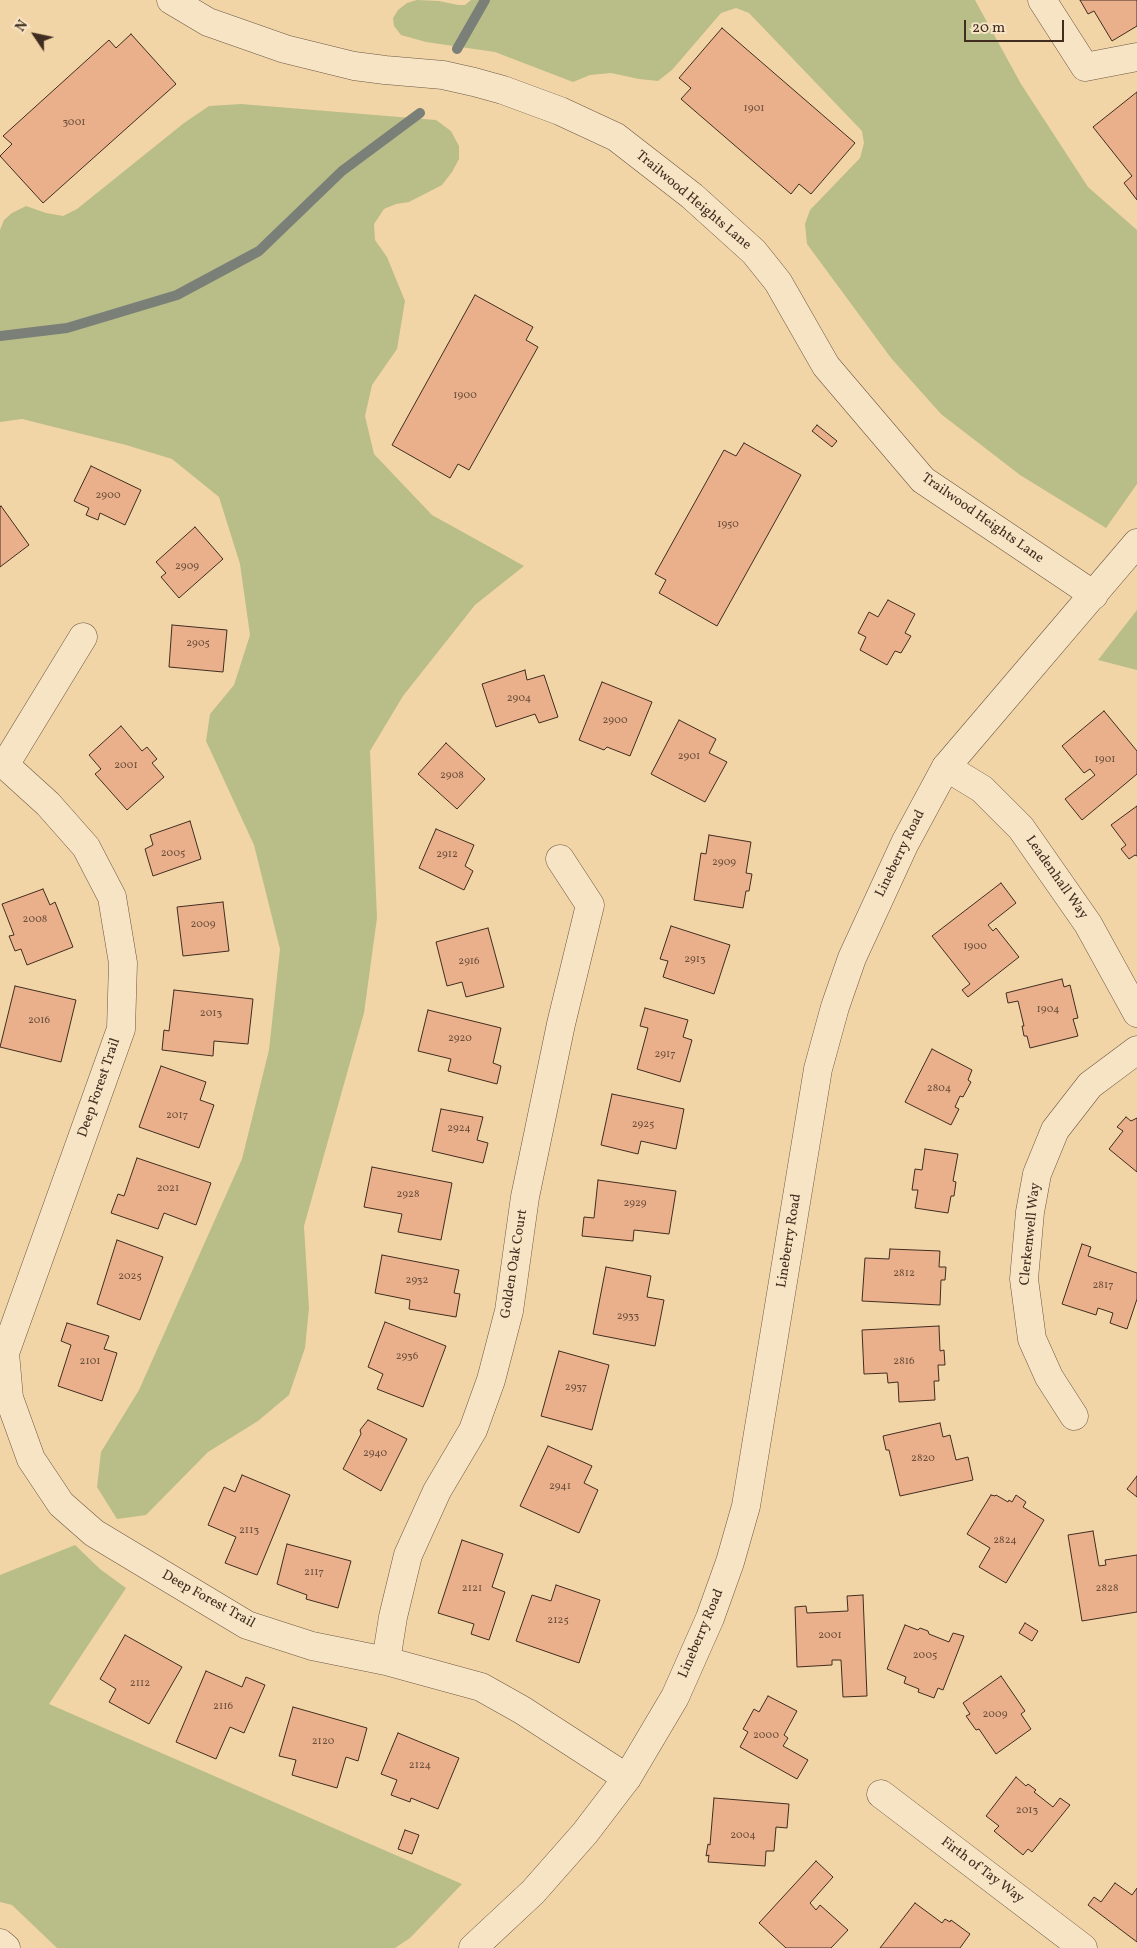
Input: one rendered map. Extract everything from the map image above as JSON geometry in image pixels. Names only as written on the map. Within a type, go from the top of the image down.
[{"type":"street","name":"Trailwood Heights Lane","points":[[171,0],[208,22],[285,50],[354,66],[444,75],[474,82],[553,108],[616,137],[692,196],[754,252],[778,282],[826,366],[923,480],[1094,595]]},
{"type":"street","points":[[1042,0],[1085,67],[1137,57]]},
{"type":"street","name":"Lineberry Road","points":[[473,1948],[533,1892],[585,1833],[627,1778],[675,1697],[710,1618],[730,1562],[746,1506],[818,1069],[835,1007],[852,958],[905,843],[946,767],[1137,543]]},
{"type":"street","points":[[2,764],[83,637]]},
{"type":"street","name":"Deep Forest Trail","points":[[2,764],[48,804],[86,846],[112,897],[122,963],[121,1029],[2,1353],[9,1398],[32,1459],[61,1504],[94,1533],[247,1625],[312,1646],[386,1661],[481,1687],[522,1710],[627,1778]]},
{"type":"street","name":"Leadenhall Way","points":[[946,767],[982,789],[1021,828],[1088,924],[1137,1013]]},
{"type":"street","name":"Golden Oak Court","points":[[386,1661],[393,1617],[408,1554],[437,1491],[473,1430],[492,1380],[509,1310],[525,1197],[560,1024],[590,905],[560,859]]},
{"type":"street","name":"Clerkenwell Way","points":[[1074,1416],[1049,1377],[1032,1339],[1024,1279],[1030,1212],[1037,1174],[1055,1130],[1090,1085],[1137,1050]]},
{"type":"street","name":"Firth of Tay Way","points":[[882,1794],[1083,1948]]},
{"type":"street","points":[[0,1943],[6,1948]]},
{"type":"green space","points":[[417,0],[465,5],[471,0],[975,0],[1021,84],[1088,187],[1137,230],[1137,484],[1106,528],[1020,475],[941,414],[891,358],[807,244],[805,224],[810,210],[860,158],[864,143],[862,131],[749,13],[736,8],[721,13],[672,70],[658,81],[611,73],[590,75],[573,82],[495,52],[426,42],[401,35],[394,26],[393,18],[398,10],[407,3]]},
{"type":"green space","points":[[241,104],[436,120],[451,131],[459,146],[459,159],[442,185],[409,202],[396,204],[384,209],[374,224],[375,240],[387,257],[405,301],[397,349],[372,385],[365,416],[374,454],[432,515],[524,566],[475,605],[403,696],[370,751],[377,918],[364,1013],[304,1226],[309,1308],[305,1348],[289,1395],[258,1421],[208,1452],[146,1515],[117,1519],[97,1487],[101,1452],[139,1390],[242,1159],[269,1050],[280,949],[254,845],[206,741],[210,714],[234,685],[250,635],[240,564],[219,497],[172,459],[126,445],[22,419],[0,422],[0,230],[4,220],[12,213],[26,206],[46,213],[63,216],[77,209],[184,123],[209,106]]},
{"type":"green space","points":[[1137,610],[1137,670],[1098,660]]},
{"type":"green space","points":[[75,1545],[100,1569],[126,1588],[49,1704],[462,1884],[410,1938],[395,1948],[57,1948],[12,1905],[0,1902],[0,1575]]},
{"type":"building","points":[[1080,0],[1137,0],[1137,26],[1112,41],[1094,11],[1088,14]]},
{"type":"building","points":[[722,28],[855,143],[811,194],[799,184],[791,194],[681,99],[691,88],[679,78]]},
{"type":"building","points":[[131,34],[176,84],[43,203],[0,156],[12,144],[3,136],[109,40],[116,48]]},
{"type":"building","points":[[1137,92],[1137,200],[1124,183],[1132,176],[1093,127]]},
{"type":"building","points":[[475,295],[533,327],[526,340],[538,347],[469,470],[458,464],[450,478],[392,445]]},
{"type":"building","points":[[817,425],[837,441],[832,447],[812,431]]},
{"type":"building","points":[[744,443],[801,475],[717,626],[659,593],[666,580],[655,574],[724,450],[736,456]]},
{"type":"building","points":[[91,466],[141,490],[125,525],[100,513],[98,520],[86,515],[89,508],[74,501]]},
{"type":"building","points":[[0,507],[29,545],[0,567]]},
{"type":"building","points":[[195,527],[223,559],[179,598],[161,577],[166,573],[156,562]]},
{"type":"building","points":[[888,600],[915,614],[905,633],[911,636],[901,653],[895,651],[887,665],[860,650],[866,637],[858,633],[869,612],[878,617]]},
{"type":"building","points":[[172,625],[227,630],[223,672],[169,667]]},
{"type":"building","points":[[525,670],[527,680],[544,675],[558,717],[539,723],[535,714],[496,727],[482,684]]},
{"type":"building","points":[[602,682],[652,702],[630,756],[607,747],[604,750],[579,740]]},
{"type":"building","points":[[1104,711],[1137,751],[1137,774],[1082,820],[1065,799],[1095,775],[1090,769],[1084,773],[1062,746]]},
{"type":"building","points":[[679,720],[716,739],[709,753],[727,762],[705,802],[651,774]]},
{"type":"building","points":[[121,726],[142,751],[147,747],[157,759],[152,763],[164,777],[127,810],[95,774],[101,769],[89,755]]},
{"type":"building","points":[[446,743],[485,779],[457,809],[418,774]]},
{"type":"building","points":[[1137,806],[1137,856],[1135,855],[1129,859],[1121,849],[1126,845],[1111,825]]},
{"type":"building","points":[[190,821],[201,859],[153,876],[145,849],[153,845],[150,835]]},
{"type":"building","points":[[436,829],[474,845],[465,866],[473,871],[464,890],[419,868]]},
{"type":"building","points":[[709,835],[751,842],[746,873],[752,874],[743,908],[694,900],[701,853],[706,854]]},
{"type":"building","points":[[1001,883],[1016,903],[988,925],[993,931],[996,928],[1019,957],[968,997],[962,990],[970,984],[932,936]]},
{"type":"building","points":[[43,889],[50,905],[55,902],[73,947],[27,965],[21,949],[15,951],[9,936],[14,935],[2,904]]},
{"type":"building","points":[[223,902],[229,951],[183,956],[177,907]]},
{"type":"building","points":[[671,926],[730,945],[714,994],[663,977],[668,961],[660,959]]},
{"type":"building","points":[[488,928],[504,987],[466,997],[462,982],[447,986],[436,942]]},
{"type":"building","points":[[1062,979],[1064,987],[1070,985],[1078,1018],[1073,1019],[1078,1036],[1030,1048],[1027,1036],[1024,1036],[1022,1026],[1024,1026],[1018,1001],[1008,1003],[1006,993]]},
{"type":"building","points":[[15,986],[76,1000],[61,1062],[0,1047]]},
{"type":"building","points":[[174,990],[253,999],[248,1044],[214,1041],[213,1056],[162,1050],[164,1030],[169,1031]]},
{"type":"building","points":[[645,1008],[688,1020],[683,1037],[692,1040],[680,1082],[637,1069],[648,1028],[640,1026]]},
{"type":"building","points":[[428,1010],[501,1028],[493,1063],[501,1066],[497,1084],[448,1071],[451,1059],[418,1051]]},
{"type":"building","points":[[932,1049],[972,1070],[968,1080],[971,1082],[963,1097],[960,1096],[955,1107],[959,1109],[951,1125],[905,1102]]},
{"type":"building","points":[[161,1066],[206,1082],[200,1100],[214,1105],[199,1148],[139,1127]]},
{"type":"building","points":[[612,1094],[684,1109],[676,1149],[641,1141],[638,1154],[601,1145]]},
{"type":"building","points":[[441,1109],[483,1117],[477,1140],[488,1143],[483,1163],[432,1151]]},
{"type":"building","points":[[1126,1117],[1131,1121],[1137,1118],[1137,1172],[1109,1149],[1123,1131],[1117,1127]]},
{"type":"building","points":[[925,1149],[958,1154],[953,1181],[956,1182],[954,1196],[951,1196],[948,1213],[915,1208],[918,1190],[912,1190],[915,1169],[922,1170]]},
{"type":"building","points":[[137,1158],[211,1183],[196,1225],[164,1213],[158,1229],[111,1213],[118,1194],[124,1196]]},
{"type":"building","points":[[372,1167],[452,1183],[441,1240],[398,1232],[402,1214],[364,1207]]},
{"type":"building","points":[[598,1180],[676,1191],[669,1234],[634,1230],[633,1241],[582,1236],[584,1217],[594,1218]]},
{"type":"building","points":[[117,1240],[163,1257],[140,1320],[97,1304]]},
{"type":"building","points":[[1082,1244],[1091,1247],[1088,1256],[1137,1273],[1137,1299],[1127,1329],[1110,1323],[1113,1313],[1098,1308],[1096,1315],[1062,1304]]},
{"type":"building","points":[[890,1249],[940,1251],[939,1267],[946,1267],[945,1280],[941,1280],[940,1305],[862,1301],[865,1258],[889,1259]]},
{"type":"building","points":[[382,1255],[459,1270],[454,1293],[460,1294],[456,1317],[409,1309],[410,1300],[375,1293]]},
{"type":"building","points":[[606,1267],[651,1276],[647,1297],[664,1300],[655,1346],[593,1334]]},
{"type":"building","points":[[385,1322],[446,1346],[423,1407],[377,1389],[383,1374],[368,1367]]},
{"type":"building","points":[[67,1323],[109,1336],[104,1349],[117,1353],[102,1401],[58,1386],[71,1345],[61,1341]]},
{"type":"building","points":[[939,1326],[940,1351],[944,1350],[945,1365],[938,1365],[939,1381],[934,1381],[935,1400],[899,1402],[898,1382],[888,1383],[887,1373],[864,1374],[862,1330]]},
{"type":"building","points":[[559,1351],[609,1365],[592,1430],[541,1416]]},
{"type":"building","points":[[368,1420],[407,1439],[381,1491],[343,1469],[361,1434],[360,1430]]},
{"type":"building","points":[[940,1423],[943,1437],[950,1435],[956,1460],[968,1457],[973,1480],[900,1496],[889,1450],[886,1450],[883,1436]]},
{"type":"building","points":[[548,1446],[592,1466],[584,1483],[598,1490],[579,1533],[520,1506]]},
{"type":"building","points":[[242,1475],[290,1495],[257,1575],[225,1563],[236,1537],[208,1525],[224,1487],[235,1492]]},
{"type":"building","points":[[1137,1476],[1137,1497],[1127,1489]]},
{"type":"building","points":[[991,1495],[996,1495],[1008,1502],[1009,1500],[1012,1502],[1016,1495],[1026,1502],[1023,1507],[1044,1520],[1006,1583],[979,1567],[990,1548],[967,1534]]},
{"type":"building","points":[[1093,1531],[1099,1566],[1106,1565],[1105,1560],[1137,1555],[1137,1612],[1082,1621],[1068,1535]]},
{"type":"building","points":[[462,1540],[503,1554],[492,1587],[505,1592],[489,1640],[471,1634],[474,1624],[438,1613]]},
{"type":"building","points":[[287,1544],[351,1561],[338,1608],[306,1599],[307,1595],[277,1584]]},
{"type":"building","points":[[556,1585],[600,1600],[579,1663],[516,1641],[532,1595],[551,1601]]},
{"type":"building","points":[[863,1595],[867,1696],[843,1697],[841,1660],[832,1660],[832,1665],[797,1667],[795,1607],[806,1606],[807,1613],[848,1611],[847,1596]]},
{"type":"building","points":[[1025,1623],[1038,1631],[1032,1641],[1019,1633]]},
{"type":"building","points":[[905,1625],[918,1630],[920,1628],[928,1631],[929,1634],[949,1642],[953,1633],[964,1636],[943,1690],[938,1688],[934,1698],[918,1692],[919,1689],[904,1683],[906,1677],[887,1669]]},
{"type":"building","points":[[125,1635],[182,1667],[149,1724],[109,1702],[116,1689],[100,1679]]},
{"type":"building","points":[[206,1671],[242,1687],[246,1677],[265,1685],[244,1733],[230,1727],[216,1759],[176,1742]]},
{"type":"building","points":[[1001,1676],[1025,1711],[1021,1714],[1031,1729],[996,1754],[979,1729],[976,1730],[966,1716],[970,1714],[963,1703]]},
{"type":"building","points":[[768,1696],[797,1711],[784,1735],[788,1738],[783,1746],[808,1760],[797,1779],[740,1747],[748,1732],[743,1729],[754,1709],[759,1712]]},
{"type":"building","points":[[293,1707],[367,1728],[358,1761],[346,1757],[337,1788],[292,1775],[296,1760],[279,1756]]},
{"type":"building","points":[[398,1733],[459,1758],[438,1809],[411,1798],[410,1802],[391,1795],[397,1780],[381,1774]]},
{"type":"building","points":[[1016,1777],[1026,1786],[1028,1784],[1036,1790],[1034,1792],[1053,1807],[1060,1798],[1070,1805],[1032,1852],[1028,1849],[1023,1855],[994,1831],[999,1826],[986,1816]]},
{"type":"building","points":[[714,1798],[789,1804],[787,1828],[776,1827],[774,1851],[766,1851],[765,1866],[708,1862],[709,1855],[706,1856],[708,1844],[710,1845]]},
{"type":"building","points":[[405,1830],[419,1835],[412,1854],[398,1849]]},
{"type":"building","points":[[816,1861],[833,1877],[810,1903],[816,1910],[820,1905],[848,1930],[831,1948],[786,1948],[759,1923]]},
{"type":"building","points":[[1115,1883],[1132,1895],[1137,1888],[1137,1942],[1088,1905],[1094,1897],[1101,1902]]},
{"type":"building","points":[[915,1903],[942,1923],[945,1919],[950,1922],[951,1920],[970,1934],[960,1948],[880,1948]]},
{"type":"waterway","points":[[457,49],[485,0]]},
{"type":"waterway","points":[[0,336],[67,328],[177,295],[259,251],[342,171],[420,113]]}]
